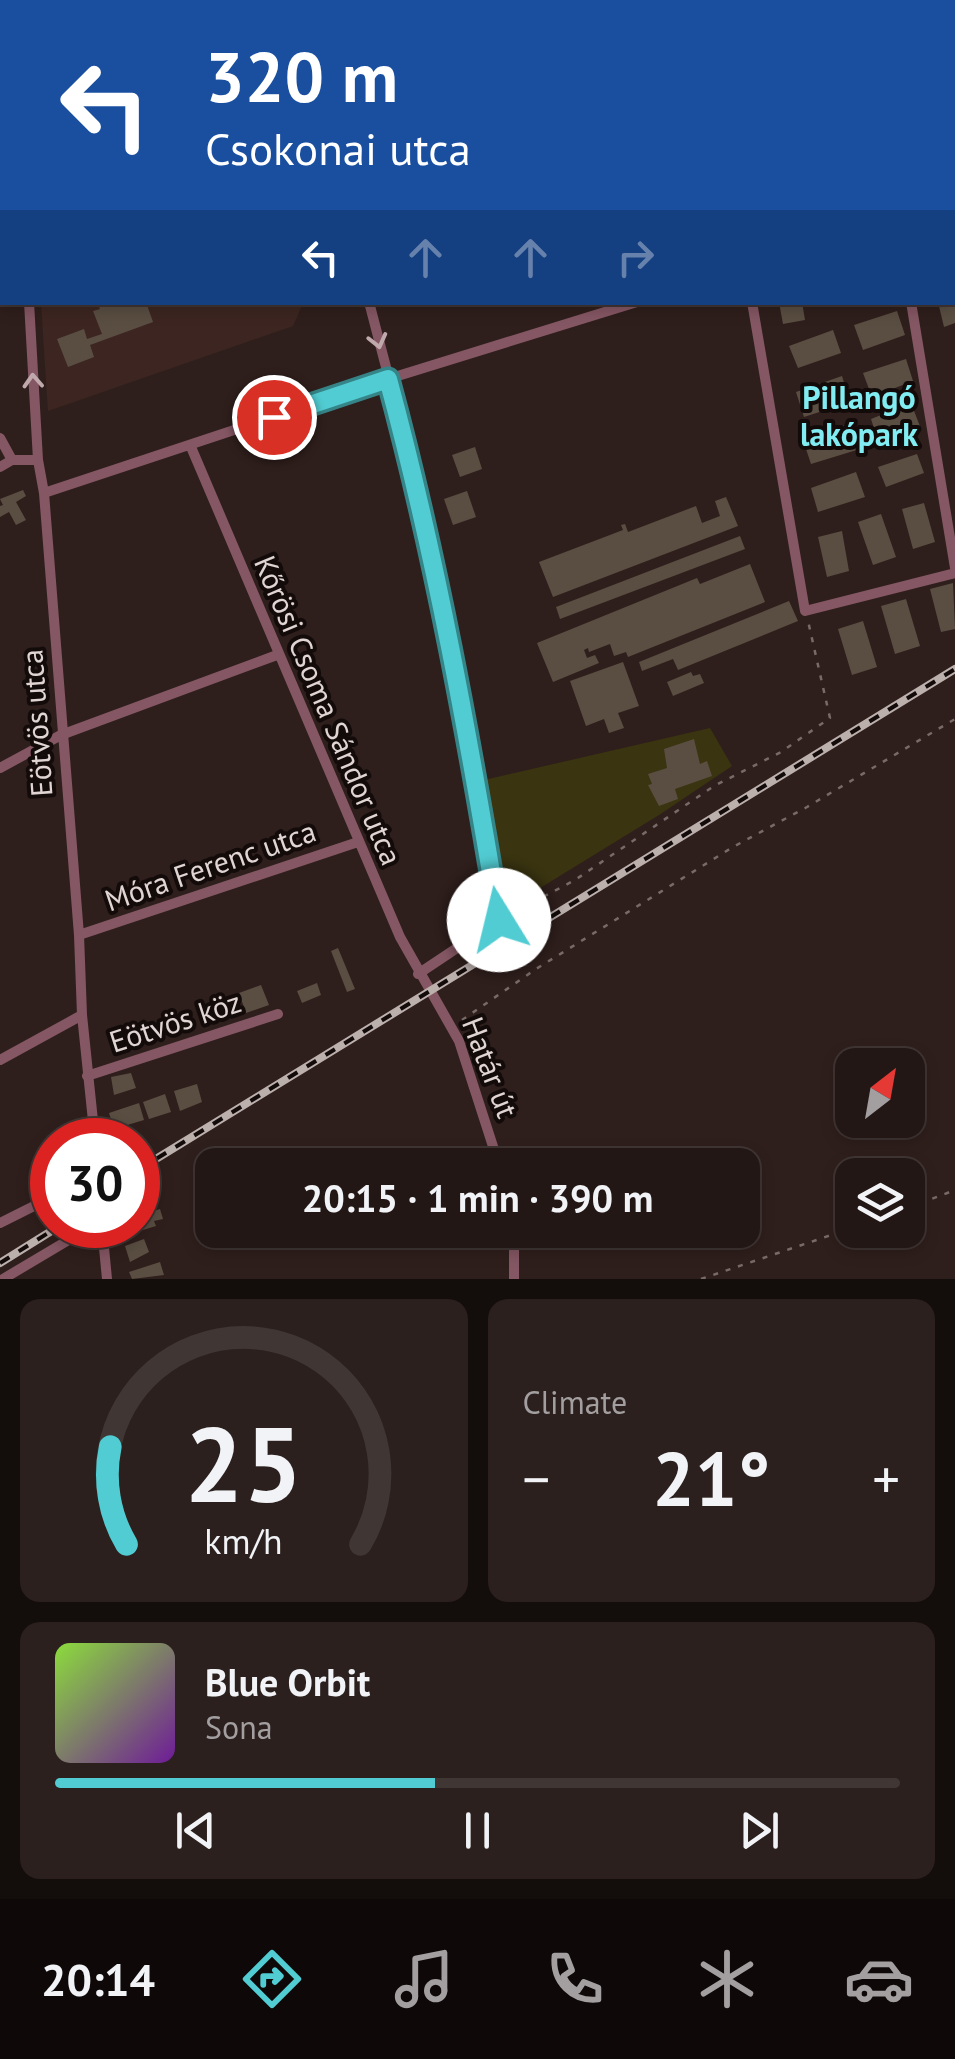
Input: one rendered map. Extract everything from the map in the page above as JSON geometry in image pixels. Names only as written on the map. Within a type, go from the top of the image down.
[{"type":"street","name":"Eötvös utca","points":[[29,305],[38,460],[44,493],[92,1118]]},
{"type":"street","points":[[369,305],[416,482],[499,920],[418,974]]},
{"type":"street","points":[[44,493],[627,305]]},
{"type":"street","points":[[753,305],[806,611],[955,571],[911,305]]},
{"type":"street","points":[[0,438],[12,460]]},
{"type":"street","name":"Kőrösi Csoma Sándor utca","points":[[191,446],[358,842],[428,990]]},
{"type":"street","points":[[0,468],[12,460],[38,460]]},
{"type":"street","points":[[0,768],[61,734],[278,655]]},
{"type":"street","name":"Móra Ferenc utca","points":[[79,935],[358,842]]},
{"type":"street","name":"Határ út","points":[[428,990],[452,1027],[468,1062],[494,1148]]},
{"type":"street","name":"Eötvös köz","points":[[87,1076],[278,1014]]},
{"type":"street","points":[[0,1060],[82,1016]]},
{"type":"street","points":[[0,1223],[30,1208]]},
{"type":"street","points":[[3,1279],[55,1248]]},
{"type":"street","points":[[104,1248],[107,1279]]},
{"type":"street","points":[[514,1248],[514,1279]]},
{"type":"path","points":[[499,920],[574,880],[714,786],[781,752],[830,718],[806,611]]},
{"type":"path","points":[[452,1027],[536,969],[717,857],[955,720]]},
{"type":"path","points":[[925,1201],[955,1190]]},
{"type":"path","points":[[701,1279],[835,1234]]},
{"type":"shaded area","points":[[41,305],[302,305],[293,326],[48,411]]},
{"type":"shaded area","points":[[710,728],[732,766],[506,909],[484,780]]},
{"type":"building","points":[[98,305],[147,305],[153,322],[90,345],[94,357],[68,367],[57,339],[84,329],[87,339],[102,334],[93,311],[100,309]]},
{"type":"building","points":[[780,305],[802,305],[805,320],[783,324]]},
{"type":"building","points":[[939,305],[955,305],[955,323],[944,327]]},
{"type":"building","points":[[897,311],[905,335],[863,350],[854,325]]},
{"type":"building","points":[[833,330],[841,353],[798,368],[789,346]]},
{"type":"building","points":[[906,359],[913,381],[872,397],[863,373]]},
{"type":"building","points":[[842,376],[850,402],[804,417],[796,392]]},
{"type":"building","points":[[911,403],[921,429],[879,444],[871,419]]},
{"type":"building","points":[[851,423],[860,449],[811,464],[803,440]]},
{"type":"building","points":[[475,447],[482,469],[460,477],[452,455]]},
{"type":"building","points":[[917,454],[924,473],[886,487],[878,467]]},
{"type":"building","points":[[856,472],[865,497],[818,512],[811,488]]},
{"type":"building","points":[[23,490],[26,496],[16,502],[26,520],[16,525],[9,512],[0,517],[0,499]]},
{"type":"building","points":[[467,491],[476,517],[453,525],[444,499]]},
{"type":"building","points":[[726,497],[738,526],[553,597],[539,562],[623,530],[621,525],[625,524],[628,532],[696,506],[702,523],[720,516],[715,501]]},
{"type":"building","points":[[924,503],[935,542],[913,549],[902,509]]},
{"type":"building","points":[[881,514],[896,557],[873,565],[858,522]]},
{"type":"building","points":[[842,531],[849,571],[827,577],[818,537]]},
{"type":"building","points":[[740,536],[745,549],[560,619],[556,607]]},
{"type":"building","points":[[750,564],[765,602],[628,657],[626,652],[614,656],[610,644],[589,652],[588,648],[584,650],[587,658],[595,655],[599,663],[553,682],[537,643],[697,578],[700,584]]},
{"type":"building","points":[[953,583],[955,629],[941,632],[930,589]]},
{"type":"building","points":[[906,599],[920,646],[895,654],[881,606]]},
{"type":"building","points":[[789,601],[798,621],[678,670],[673,659],[642,671],[639,662]]},
{"type":"building","points":[[863,621],[877,667],[852,675],[838,629]]},
{"type":"building","points":[[623,662],[639,706],[618,713],[624,728],[609,733],[604,719],[586,726],[570,681]]},
{"type":"building","points":[[691,672],[693,676],[700,674],[704,683],[673,696],[667,682]]},
{"type":"building","points":[[694,739],[700,764],[707,761],[712,776],[675,789],[678,799],[659,806],[648,785],[652,784],[648,774],[667,768],[664,749]]},
{"type":"building","points":[[338,948],[355,989],[347,992],[331,951]]},
{"type":"building","points":[[317,983],[321,995],[302,1003],[297,991]]},
{"type":"building","points":[[261,985],[269,1005],[246,1013],[239,993]]},
{"type":"building","points":[[131,1073],[136,1088],[114,1095],[111,1077]]},
{"type":"building","points":[[197,1084],[202,1102],[180,1111],[174,1091]]},
{"type":"building","points":[[165,1094],[171,1112],[149,1118],[143,1102]]},
{"type":"building","points":[[139,1103],[143,1118],[111,1118],[109,1113]]},
{"type":"building","points":[[126,1248],[147,1248],[149,1252],[130,1262]]},
{"type":"building","points":[[160,1262],[164,1275],[132,1279],[129,1272]]},
{"type":"railway","points":[[160,1157],[955,669]]},
{"type":"railway","points":[[0,1263],[30,1244]]},
{"type":"district","name":"Pillangó lakópark","points":[[859,416]]},
{"type":"route","points":[[274,417],[388,379],[416,482],[499,920]]}]
